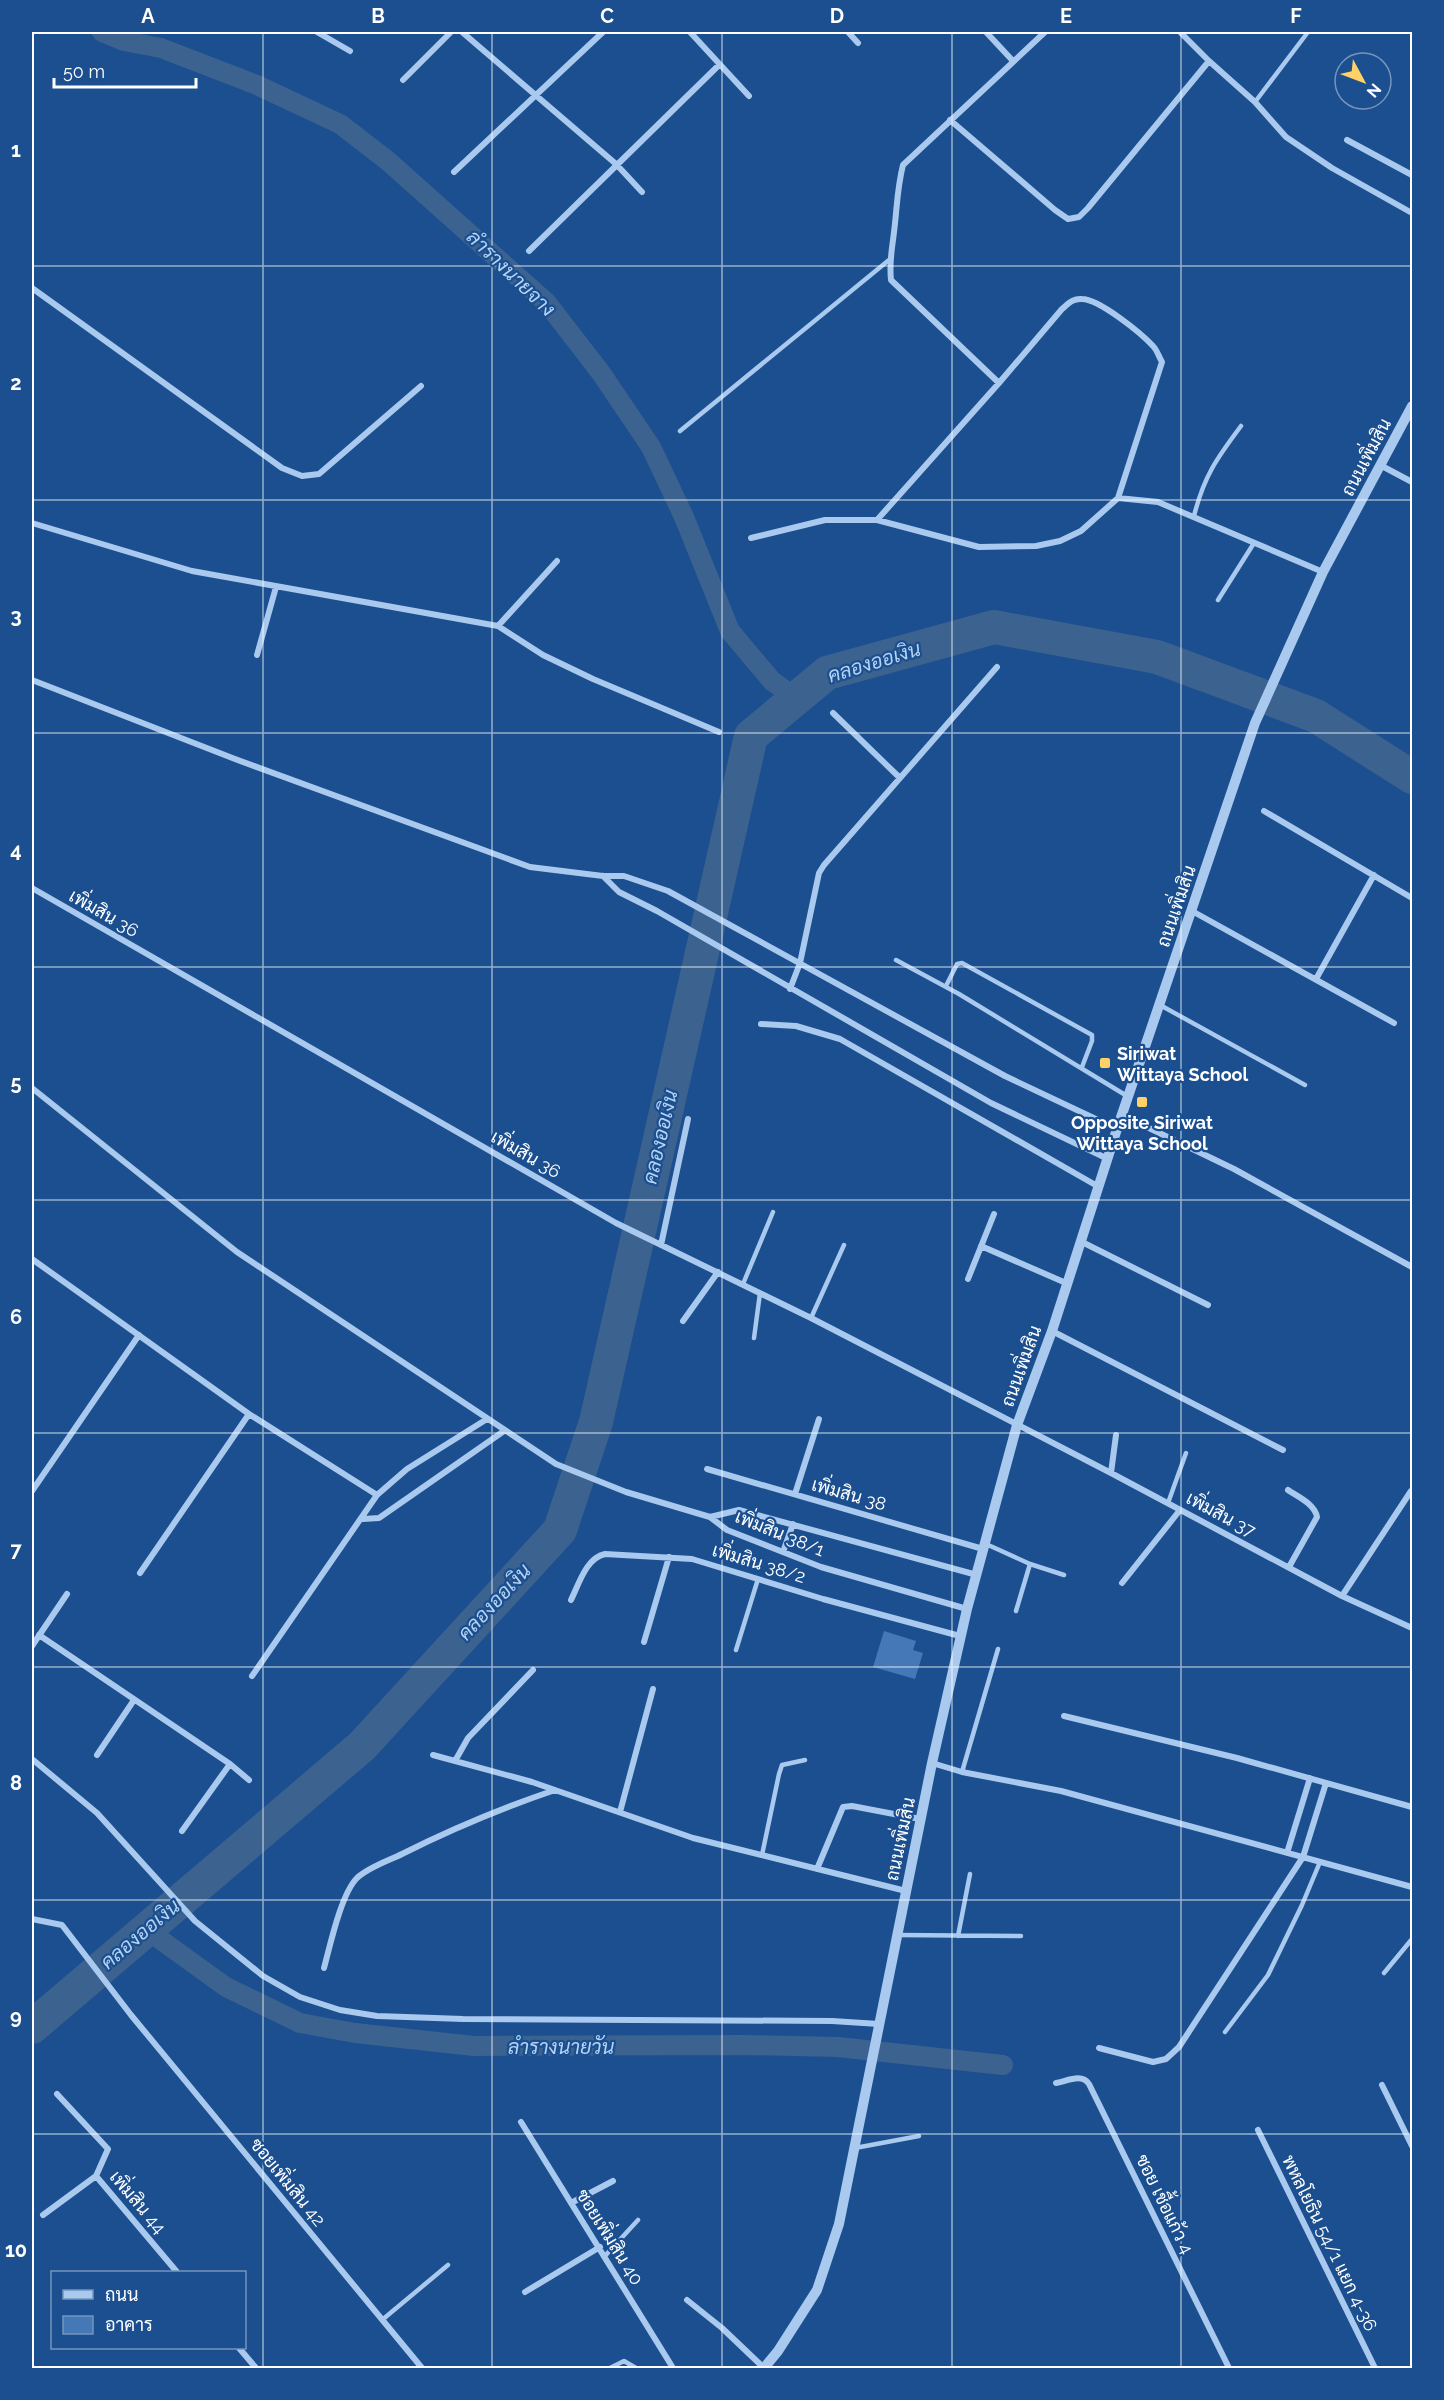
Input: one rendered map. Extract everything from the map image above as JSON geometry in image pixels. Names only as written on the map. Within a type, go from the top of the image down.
[{"type":"street","points":[[317,32],[350,51]]},
{"type":"street","points":[[403,80],[451,32]]},
{"type":"street","points":[[462,32],[536,93],[616,164],[642,192]]},
{"type":"street","points":[[453,172],[603,32]]},
{"type":"street","points":[[690,32],[749,96]]},
{"type":"street","points":[[848,32],[858,43]]},
{"type":"street","points":[[986,32],[1013,60]]},
{"type":"street","points":[[999,383],[891,280],[889,260],[897,188],[903,165],[1045,32]]},
{"type":"street","points":[[1180,32],[1255,102],[1286,137],[1332,168],[1413,213]]},
{"type":"street","points":[[950,120],[1055,210],[1068,219],[1079,217],[1209,61]]},
{"type":"street","points":[[529,251],[719,65]]},
{"type":"street","points":[[1347,140],[1413,175]]},
{"type":"street","points":[[32,288],[282,468],[302,476],[319,474],[421,386]]},
{"type":"street","points":[[752,538],[825,520],[877,520],[979,547],[1036,546],[1060,541],[1081,531],[1119,498],[1162,362],[1155,347],[1092,301],[1081,298],[1072,300],[877,520]]},
{"type":"street","name":"ถนนเพิ่มสิน","points":[[764,2368],[778,2351],[817,2290],[839,2224],[920,1819],[960,1636],[1017,1425],[1052,1331],[1117,1129],[1255,723],[1323,572],[1413,406]]},
{"type":"street","points":[[1380,465],[1413,482]]},
{"type":"street","points":[[1119,498],[1158,502],[1323,572]]},
{"type":"street","points":[[32,523],[192,571],[498,627],[543,655],[719,732]]},
{"type":"street","points":[[498,627],[557,561]]},
{"type":"street","points":[[257,655],[276,587]]},
{"type":"street","points":[[790,989],[800,963],[819,873],[997,668]]},
{"type":"street","points":[[32,680],[236,759],[530,867],[603,876],[624,876],[668,891],[1005,1076],[1117,1129]]},
{"type":"street","points":[[833,713],[900,778]]},
{"type":"street","points":[[1264,811],[1413,898]]},
{"type":"street","points":[[1316,979],[1374,875]]},
{"type":"street","points":[[603,876],[619,892],[657,911],[991,1103],[1108,1159]]},
{"type":"street","name":"เพิ่มสิน 36","points":[[32,888],[616,1223],[811,1318],[1017,1425]]},
{"type":"street","points":[[1192,911],[1394,1023]]},
{"type":"street","points":[[761,1024],[796,1026],[840,1039],[1099,1186]]},
{"type":"street","points":[[32,1088],[237,1252],[556,1464],[626,1492],[710,1518]]},
{"type":"street","points":[[1122,1115],[1234,1169],[1413,1267]]},
{"type":"street","points":[[659,1244],[688,1119]]},
{"type":"street","points":[[968,1279],[994,1214]]},
{"type":"street","points":[[1080,1241],[1208,1305]]},
{"type":"street","points":[[981,1246],[1066,1283]]},
{"type":"street","points":[[32,1259],[249,1414],[377,1496]]},
{"type":"street","points":[[683,1321],[718,1272]]},
{"type":"street","points":[[1052,1331],[1283,1450]]},
{"type":"street","points":[[32,1491],[138,1335]]},
{"type":"street","points":[[140,1573],[249,1414]]},
{"type":"street","points":[[252,1676],[377,1496],[407,1469],[487,1419]]},
{"type":"street","points":[[795,1494],[819,1419]]},
{"type":"street","name":"เพิ่มสิน 37","points":[[1017,1425],[1341,1596],[1413,1628]]},
{"type":"street","points":[[363,1519],[379,1518],[504,1431]]},
{"type":"street","points":[[1111,1473],[1116,1435]]},
{"type":"street","name":"เพิ่มสิน 38","points":[[706,1468],[983,1546]]},
{"type":"street","points":[[1288,1490],[1312,1506],[1317,1517],[1289,1567]]},
{"type":"street","points":[[1341,1596],[1411,1491]]},
{"type":"street","name":"เพิ่มสิน 38/1","points":[[710,1518],[739,1510],[976,1575]]},
{"type":"street","points":[[1122,1583],[1180,1510]]},
{"type":"street","name":"เพิ่มสิน 38/1","points":[[710,1518],[727,1530],[821,1567],[967,1609]]},
{"type":"street","points":[[783,1552],[793,1524]]},
{"type":"street","name":"เพิ่มสิน 38/2","points":[[571,1600],[596,1556],[606,1554],[692,1559],[960,1636]]},
{"type":"street","points":[[644,1642],[669,1557]]},
{"type":"street","points":[[32,1646],[67,1594]]},
{"type":"street","points":[[39,1635],[230,1764],[249,1780]]},
{"type":"street","points":[[455,1761],[468,1738],[533,1670]]},
{"type":"street","points":[[620,1812],[653,1689]]},
{"type":"street","points":[[97,1755],[134,1700]]},
{"type":"street","points":[[1064,1716],[1310,1778],[1413,1807]]},
{"type":"street","points":[[433,1755],[555,1790],[693,1838],[906,1891]]},
{"type":"street","points":[[32,1759],[97,1813],[195,1921],[263,1976],[300,1997],[340,2010],[377,2016],[475,2019],[832,2020],[879,2024]]},
{"type":"street","points":[[932,1763],[962,1772],[1061,1791],[1413,1887]]},
{"type":"street","points":[[182,1831],[230,1764]]},
{"type":"street","points":[[1287,1853],[1310,1778]]},
{"type":"street","points":[[1099,2048],[1153,2062],[1166,2059],[1179,2047],[1303,1857],[1326,1783]]},
{"type":"street","points":[[324,1968],[343,1903],[357,1879],[378,1865],[437,1836],[503,1808],[555,1790]]},
{"type":"street","points":[[817,1869],[837,1816],[843,1808],[852,1806],[920,1819]]},
{"type":"street","name":"ซอยเพิ่มสิน 42","points":[[32,1919],[62,1925],[131,2015],[422,2368]]},
{"type":"street","name":"ซอย เชื้อแก้ว 4","points":[[1056,2083],[1080,2078],[1089,2084],[1229,2368]]},
{"type":"street","points":[[1382,2085],[1413,2146]]},
{"type":"street","name":"เพิ่มสิน 44","points":[[57,2094],[108,2149],[96,2176],[176,2271]]},
{"type":"street","name":"ซอยเพิ่มสิน 40","points":[[521,2122],[673,2368]]},
{"type":"street","name":"พหลโยธิน 54/1 แยก 4-36","points":[[1258,2130],[1376,2368]]},
{"type":"street","points":[[43,2215],[96,2176]]},
{"type":"street","points":[[571,2202],[612,2181]]},
{"type":"street","points":[[525,2292],[600,2247]]},
{"type":"street","points":[[687,2300],[722,2328],[764,2368]]},
{"type":"street","points":[[240,2349],[256,2368]]},
{"type":"lane","points":[[1255,102],[1308,32]]},
{"type":"lane","points":[[680,431],[889,260]]},
{"type":"lane","points":[[1194,516],[1201,490],[1214,461],[1241,426]]},
{"type":"lane","points":[[1218,600],[1254,543]]},
{"type":"lane","points":[[896,960],[946,986],[1129,1097]]},
{"type":"lane","points":[[946,986],[957,964],[962,963],[1092,1035],[1082,1067]]},
{"type":"lane","points":[[1160,1005],[1305,1086]]},
{"type":"lane","points":[[743,1284],[773,1212]]},
{"type":"lane","points":[[811,1318],[844,1245]]},
{"type":"lane","points":[[754,1338],[760,1293]]},
{"type":"lane","points":[[1167,1503],[1186,1453]]},
{"type":"lane","points":[[983,1546],[1064,1575]]},
{"type":"lane","points":[[1016,1611],[1030,1564]]},
{"type":"lane","points":[[736,1650],[758,1579]]},
{"type":"lane","points":[[962,1772],[998,1649]]},
{"type":"lane","points":[[762,1855],[782,1765],[805,1761]]},
{"type":"lane","points":[[1225,2032],[1268,1976],[1320,1862]]},
{"type":"lane","points":[[958,1936],[970,1874]]},
{"type":"lane","points":[[897,1935],[1021,1936]]},
{"type":"lane","points":[[1384,1973],[1413,1939]]},
{"type":"lane","points":[[855,2148],[919,2136]]},
{"type":"lane","points":[[604,2257],[638,2220]]},
{"type":"lane","points":[[382,2320],[448,2265]]},
{"type":"lane","points":[[610,2368],[624,2361],[636,2368]]},
{"type":"building","points":[[884,1631],[916,1641],[913,1650],[923,1653],[915,1679],[873,1667]]},
{"type":"waterway","name":"ลำรางนายจาง","points":[[102,32],[124,41],[161,48],[257,85],[340,124],[388,161],[547,303],[601,373],[651,447],[684,517],[730,631],[772,681],[796,698]]},
{"type":"waterway","name":"คลองออเงิน","points":[[32,2027],[362,1746],[560,1530],[596,1422],[751,736],[827,673],[994,627],[1157,657],[1316,716],[1412,777]]},
{"type":"waterway","name":"ลำรางนายวัน","points":[[147,1930],[226,1987],[300,2023],[355,2033],[474,2046],[838,2047],[1003,2065]]},
{"type":"place","name":"Siriwat Wittaya School","points":[[1105,1063]]},
{"type":"place","name":"Opposite Siriwat Wittaya School","points":[[1142,1102]]}]
